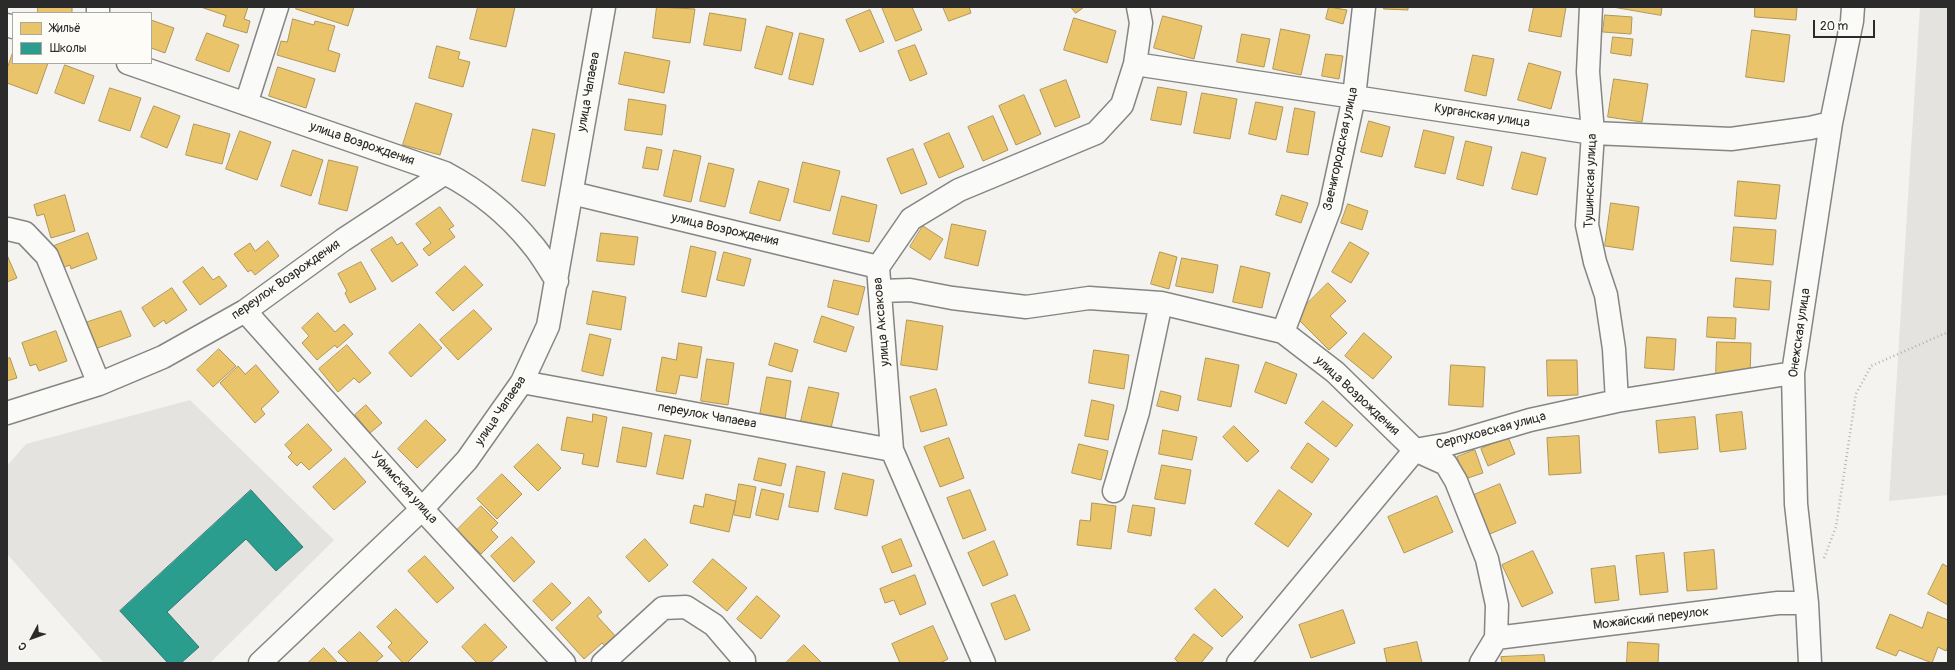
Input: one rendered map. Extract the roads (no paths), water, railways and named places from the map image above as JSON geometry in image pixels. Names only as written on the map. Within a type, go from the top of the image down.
[{"type":"street","points":[[246,104],[277,7]]},
{"type":"street","name":"улица Чапаева","points":[[261,663],[422,509],[468,460],[522,382],[548,326],[604,7]]},
{"type":"street","name":"улица Аксакова","points":[[984,663],[892,450],[878,267],[911,218],[958,190],[1096,133],[1122,104],[1134,64],[1141,23],[1138,7]]},
{"type":"street","name":"Звенигородская улица","points":[[1283,332],[1330,208],[1354,97],[1364,7]]},
{"type":"street","name":"Тушинская улица","points":[[1591,7],[1588,72],[1592,133],[1587,225],[1595,262],[1606,295],[1614,348],[1617,401]]},
{"type":"street","name":"Онежская улица","points":[[1810,663],[1807,603],[1796,504],[1793,374],[1831,123],[1852,21],[1853,7]]},
{"type":"street","name":"улица Возрождения","points":[[131,64],[445,173],[468,185],[496,206],[532,243],[557,281]]},
{"type":"street","name":"Курганская улица","points":[[1134,64],[1592,133],[1731,139],[1810,128],[1831,123]]},
{"type":"street","name":"переулок Возрождения","points":[[7,414],[99,384],[163,356],[245,311],[343,240],[445,173]]},
{"type":"street","name":"улица Возрождения","points":[[572,193],[878,267]]},
{"type":"street","points":[[8,229],[25,234],[47,256],[99,384]]},
{"type":"street","name":"улица Возрождения","points":[[880,291],[910,290],[952,298],[1026,307],[1090,298],[1161,303],[1283,332],[1335,372],[1415,450]]},
{"type":"street","points":[[1114,491],[1138,412],[1161,303]]},
{"type":"street","name":"Уфимская улица","points":[[245,311],[422,509],[564,663]]},
{"type":"street","name":"Серпуховская улица","points":[[1415,450],[1449,444],[1530,420],[1617,401],[1793,374]]},
{"type":"street","name":"переулок Чапаева","points":[[522,382],[892,450]]},
{"type":"street","points":[[1238,663],[1415,450],[1446,464],[1456,481],[1487,559],[1497,605],[1496,638],[1481,663]]},
{"type":"street","name":"Можайский переулок","points":[[1496,638],[1778,603],[1807,603]]},
{"type":"street","points":[[603,663],[663,608],[686,606],[714,625],[744,660],[744,663]]}]
